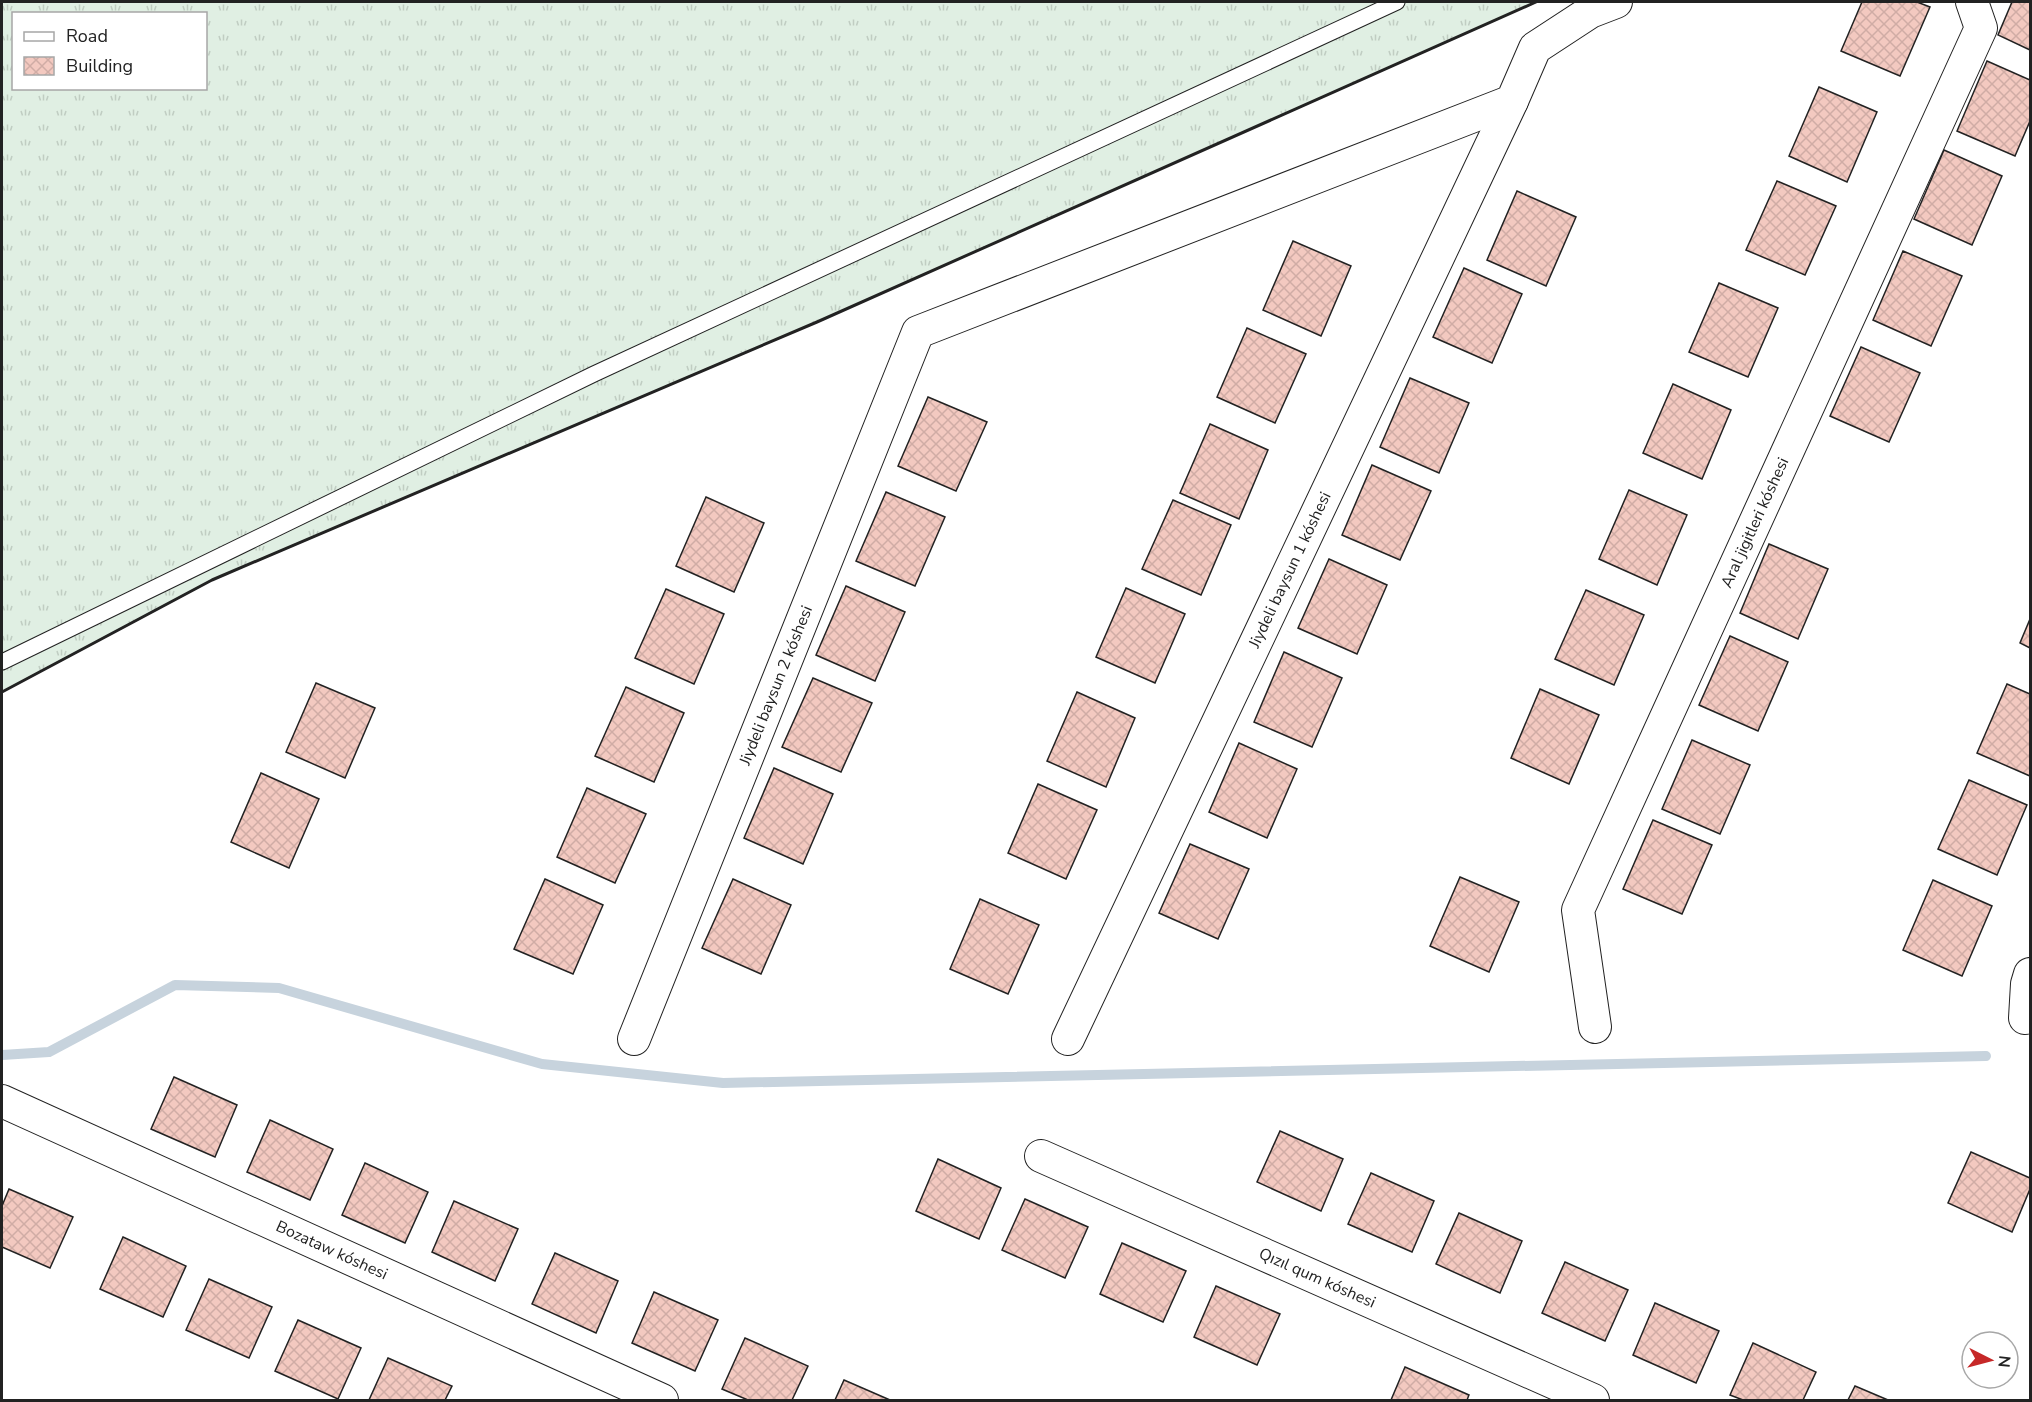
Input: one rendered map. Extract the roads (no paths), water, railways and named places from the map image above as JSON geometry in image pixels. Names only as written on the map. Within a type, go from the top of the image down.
[{"type":"street","name":"Jiydeli baysun 1 kóshesi","points":[[1068,1039],[1535,48],[1590,12],[1616,2]]},
{"type":"street","name":"Aral jigitleri kóshesi","points":[[1595,1027],[1578,910],[1976,15]]},
{"type":"street","name":"Jiydeli baysun 2 kóshesi","points":[[634,1039],[918,332],[1512,101]]},
{"type":"street","points":[[2025,1018],[2027,984],[2031,974]]},
{"type":"street","name":"Bozataw kóshesi","points":[[2,1101],[662,1401]]},
{"type":"street","name":"Qızıl qum kóshesi","points":[[1041,1156],[1593,1401]]},
{"type":"lane","points":[[2,662],[594,374],[1397,2]]},
{"type":"waterway","points":[[2,1055],[49,1052],[175,985],[279,988],[542,1064],[723,1083],[1986,1056]]}]
